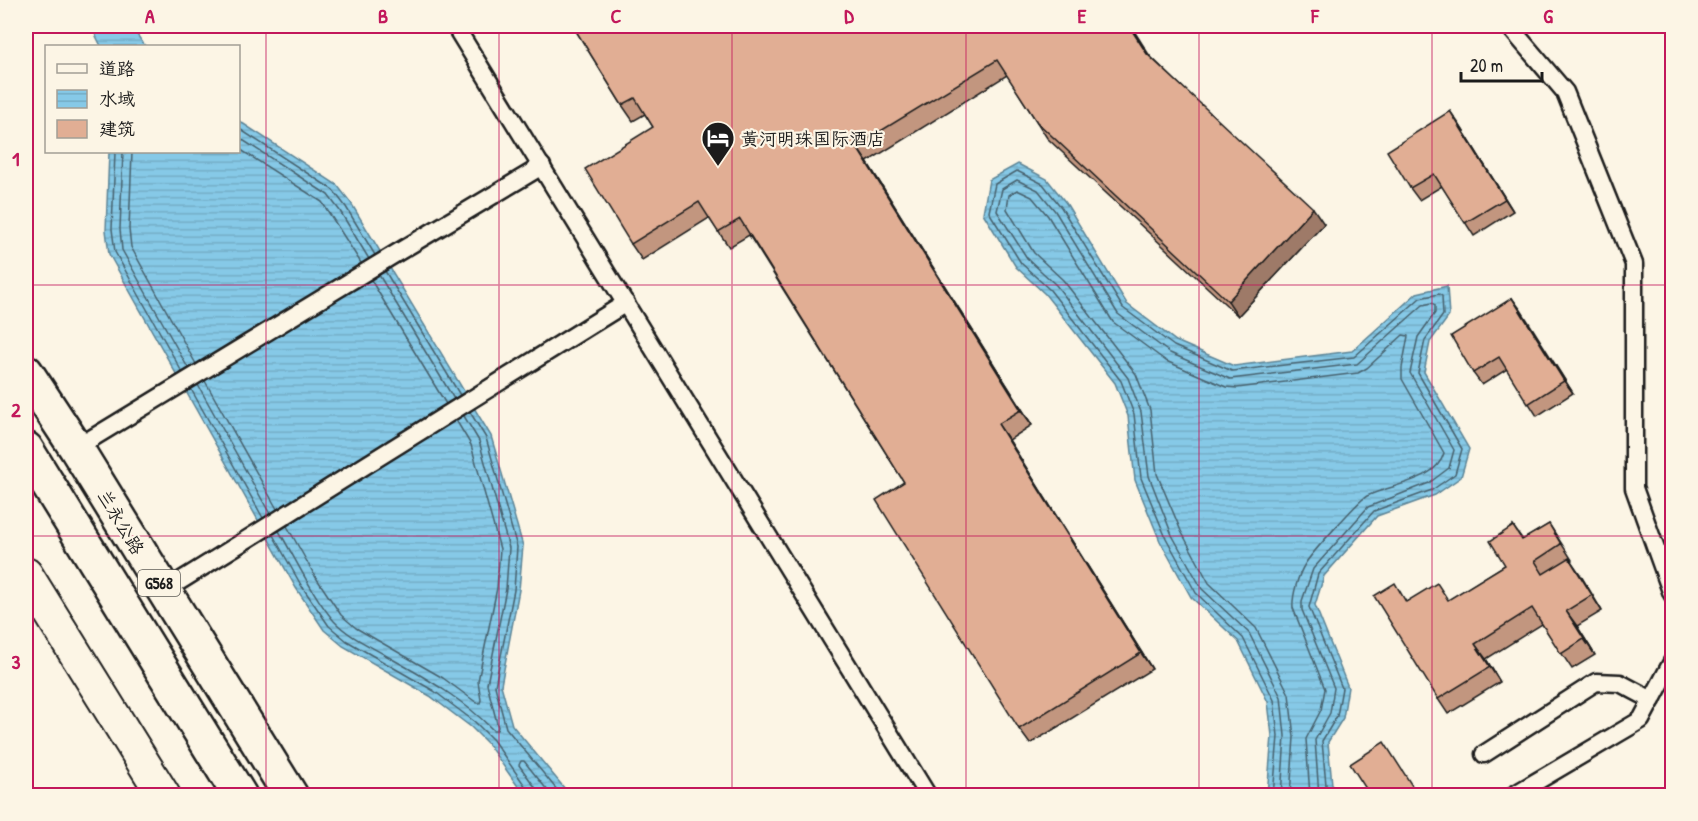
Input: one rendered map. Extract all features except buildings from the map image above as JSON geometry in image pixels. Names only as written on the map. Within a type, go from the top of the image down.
[{"type":"highway","name":"兰永公路","points":[[26,372],[76,448],[291,795]]},
{"type":"highway","name":"G568","points":[[26,449],[240,795]]},
{"type":"street","points":[[26,574],[164,795]]},
{"type":"lane","points":[[455,26],[928,795]]},
{"type":"lane","points":[[1509,26],[1565,92],[1634,264],[1634,488],[1672,594]]},
{"type":"lane","points":[[76,448],[542,166]]},
{"type":"lane","points":[[164,591],[626,303]]},
{"type":"lane","points":[[1512,795],[1641,720],[1672,662]]},
{"type":"lane","points":[[1484,754],[1596,682],[1620,683],[1652,700]]},
{"type":"water","points":[[91,26],[131,26],[144,45],[100,45]]},
{"type":"water","points":[[240,122],[337,185],[351,203],[491,436],[523,546],[519,590],[501,685],[512,725],[570,795],[524,795],[488,744],[471,727],[430,696],[343,646],[324,630],[296,588],[109,254],[106,230],[109,153],[240,153]]},
{"type":"water","points":[[1018,164],[1047,179],[1066,203],[1127,304],[1176,341],[1234,366],[1352,351],[1417,293],[1447,286],[1449,316],[1430,342],[1424,372],[1469,449],[1461,477],[1435,495],[1377,516],[1324,576],[1315,605],[1348,687],[1343,718],[1328,742],[1333,795],[1267,795],[1272,736],[1268,702],[1238,641],[1191,597],[1160,541],[1135,480],[1128,416],[1115,383],[1045,294],[1016,267],[983,213],[989,180]]},
{"type":"place","name":"黄河明珠国际酒店","points":[[718,167]]}]
